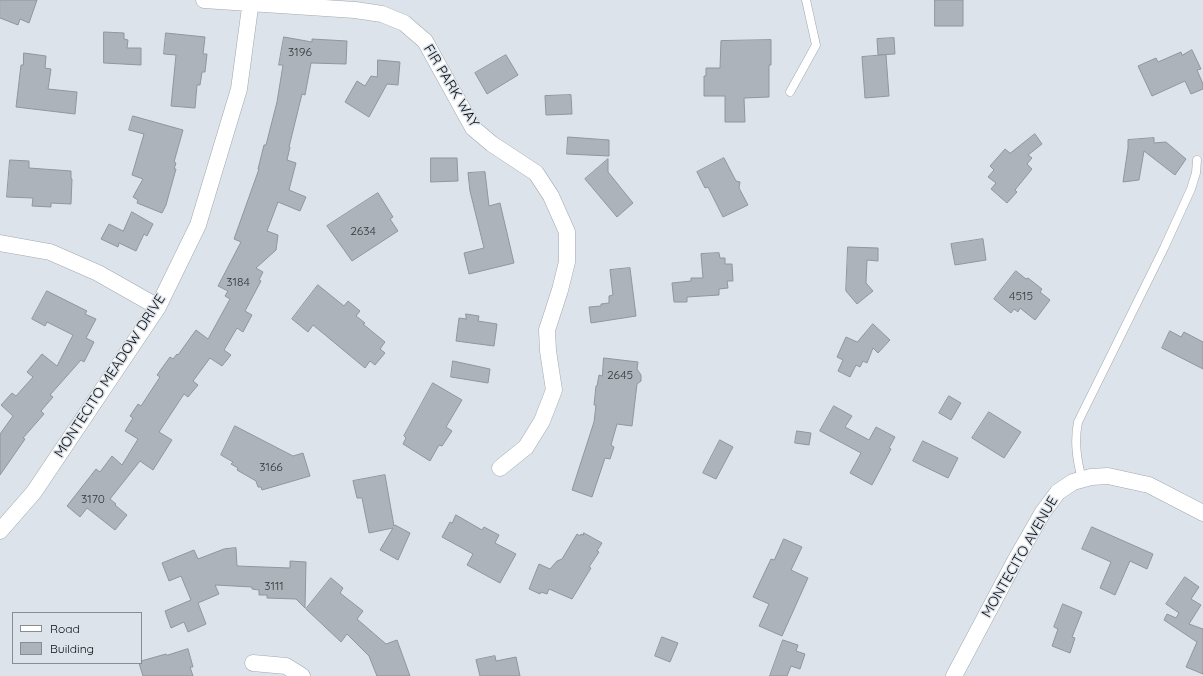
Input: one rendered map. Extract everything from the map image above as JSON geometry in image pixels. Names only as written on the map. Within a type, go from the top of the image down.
[{"type":"street","name":"FIR PARK WAY","points":[[204,0],[355,10],[382,14],[404,23],[425,41],[473,128],[492,144],[536,173],[551,196],[568,232],[567,262],[560,290],[546,330],[554,390],[542,421],[526,447],[500,468]]},
{"type":"street","name":"MONTECITO MEADOW DRIVE","points":[[0,531],[34,492],[158,307],[198,225],[239,89],[251,2]]},
{"type":"street","points":[[0,243],[50,252],[98,273],[158,307]]},
{"type":"street","name":"MONTECITO AVENUE","points":[[954,676],[1015,561],[1043,512],[1058,492],[1073,482],[1108,476],[1149,485],[1203,513]]},
{"type":"street","points":[[253,663],[286,666],[302,676]]},
{"type":"lane","points":[[790,92],[816,45],[806,0]]},
{"type":"lane","points":[[1082,480],[1076,456],[1076,432],[1078,422],[1164,248],[1191,189],[1196,173],[1197,160]]},
{"type":"building","points":[[0,0],[37,0],[29,23],[20,19],[18,25],[0,18]]},
{"type":"building","points":[[935,0],[963,0],[963,26],[935,26]]},
{"type":"building","points":[[104,32],[124,33],[124,39],[128,40],[127,48],[141,48],[141,65],[104,63]]},
{"type":"building","points":[[166,33],[205,37],[203,54],[207,54],[205,72],[202,72],[200,85],[197,85],[195,108],[171,106],[176,55],[164,54]]},
{"type":"building","points":[[284,37],[312,42],[312,39],[347,41],[346,64],[311,63],[305,95],[302,94],[287,160],[296,163],[289,190],[306,197],[300,211],[278,202],[267,231],[278,235],[276,250],[256,268],[263,272],[259,280],[261,281],[245,311],[252,315],[243,332],[237,328],[224,350],[231,355],[222,366],[210,358],[193,381],[198,385],[188,397],[184,394],[159,432],[172,440],[153,470],[140,461],[110,499],[127,515],[115,530],[87,508],[80,517],[67,506],[96,469],[100,472],[112,456],[122,465],[138,439],[125,431],[133,418],[130,416],[138,404],[141,406],[160,377],[157,375],[170,357],[173,359],[177,354],[178,355],[196,330],[208,339],[230,299],[225,296],[228,291],[218,286],[241,242],[234,239],[259,169],[264,145],[266,145],[277,102],[283,65],[279,65]]},
{"type":"building","points":[[894,38],[895,54],[878,55],[877,39]]},
{"type":"building","points":[[771,40],[769,97],[744,98],[745,122],[725,122],[725,96],[704,96],[704,76],[706,76],[706,68],[720,68],[721,41]]},
{"type":"building","points":[[1192,50],[1201,69],[1197,70],[1203,84],[1203,89],[1191,94],[1185,81],[1152,96],[1138,66],[1156,58],[1158,62],[1181,52],[1182,55]]},
{"type":"building","points":[[24,53],[46,56],[45,68],[51,69],[48,89],[77,92],[75,114],[16,107],[21,65],[23,65]]},
{"type":"building","points":[[506,55],[518,75],[487,94],[475,73]]},
{"type":"building","points":[[886,55],[889,96],[865,98],[862,57]]},
{"type":"building","points":[[378,60],[400,62],[398,85],[387,84],[369,117],[345,102],[357,81],[365,86],[371,76],[377,77]]},
{"type":"building","points":[[571,95],[572,114],[546,115],[545,96]]},
{"type":"building","points":[[133,116],[183,130],[174,162],[176,163],[174,169],[176,169],[166,205],[162,213],[137,203],[138,200],[133,197],[143,179],[132,175],[144,134],[129,130]]},
{"type":"building","points":[[1035,134],[1042,144],[1028,155],[1032,158],[1027,164],[1032,169],[1015,190],[1017,192],[1007,203],[991,189],[996,183],[988,177],[994,170],[990,166],[1005,149],[1010,153]]},
{"type":"building","points":[[568,137],[609,140],[609,156],[567,154]]},
{"type":"building","points":[[1154,138],[1154,143],[1166,142],[1186,159],[1175,175],[1144,151],[1139,180],[1123,182],[1128,140]]},
{"type":"building","points":[[431,158],[457,158],[458,181],[431,182]]},
{"type":"building","points":[[724,158],[736,181],[740,182],[739,188],[748,205],[723,217],[708,187],[705,188],[697,172]]},
{"type":"building","points":[[608,159],[608,172],[633,203],[617,217],[585,179]]},
{"type":"building","points":[[10,160],[29,161],[29,168],[71,171],[71,204],[51,203],[51,207],[32,206],[33,198],[7,197]]},
{"type":"building","points":[[485,172],[489,206],[500,203],[514,263],[469,274],[464,253],[484,248],[470,191],[468,173]]},
{"type":"building","points":[[378,193],[393,217],[390,219],[398,231],[352,261],[327,226]]},
{"type":"building","points":[[132,212],[153,224],[147,236],[144,234],[136,251],[119,243],[118,247],[101,239],[109,224],[123,231]]},
{"type":"building","points":[[983,239],[986,260],[955,265],[951,244]]},
{"type":"building","points":[[848,247],[878,248],[878,261],[867,260],[866,283],[873,291],[857,304],[846,291]]},
{"type":"building","points":[[719,253],[720,258],[725,258],[725,264],[732,264],[733,281],[727,281],[728,288],[719,289],[719,295],[687,297],[687,302],[674,302],[672,283],[691,281],[691,278],[703,278],[701,254]]},
{"type":"building","points":[[630,268],[636,316],[591,323],[589,307],[601,306],[601,304],[609,303],[609,296],[613,295],[610,270]]},
{"type":"building","points":[[1016,271],[1042,289],[1040,292],[1050,300],[1035,320],[1020,308],[1018,312],[1014,309],[1011,313],[994,299]]},
{"type":"building","points":[[318,285],[344,306],[348,301],[360,311],[356,316],[365,323],[363,324],[385,342],[380,349],[385,353],[375,365],[370,361],[365,368],[313,325],[308,332],[292,319]]},
{"type":"building","points":[[47,291],[87,311],[85,314],[96,319],[86,338],[94,342],[84,362],[81,360],[50,395],[53,397],[41,411],[44,414],[23,438],[25,439],[0,475],[0,434],[13,416],[1,405],[12,393],[16,396],[33,377],[27,372],[42,354],[57,366],[73,335],[47,322],[45,326],[32,319]]},
{"type":"building","points":[[466,314],[479,316],[478,321],[497,324],[494,346],[456,341],[459,318],[466,319]]},
{"type":"building","points":[[873,324],[890,340],[878,353],[873,348],[867,363],[863,361],[860,367],[856,365],[850,377],[838,371],[843,360],[837,357],[846,337],[857,342]]},
{"type":"building","points":[[1170,331],[1181,337],[1184,332],[1203,342],[1203,369],[1162,348]]},
{"type":"building","points":[[604,358],[638,362],[637,369],[641,375],[641,381],[637,384],[632,426],[617,424],[611,445],[614,447],[610,459],[605,458],[592,497],[572,490],[594,422],[596,386],[599,375],[602,376]]},
{"type":"building","points":[[453,361],[490,369],[488,383],[451,377]]},
{"type":"building","points":[[433,383],[462,400],[446,427],[452,431],[442,446],[439,445],[430,461],[403,444],[406,438],[404,436]]},
{"type":"building","points":[[949,396],[961,403],[951,420],[939,413]]},
{"type":"building","points":[[834,406],[852,416],[845,427],[869,440],[876,427],[895,437],[889,448],[891,449],[872,485],[850,473],[861,453],[820,431]]},
{"type":"building","points":[[989,412],[1021,432],[1004,458],[972,438]]},
{"type":"building","points":[[235,426],[293,456],[303,453],[310,476],[262,490],[261,487],[258,487],[256,481],[237,470],[238,468],[231,464],[233,462],[221,455]]},
{"type":"building","points":[[797,431],[811,433],[809,445],[795,443]]},
{"type":"building","points":[[720,440],[733,447],[716,479],[703,473]]},
{"type":"building","points":[[923,441],[958,458],[948,478],[913,461]]},
{"type":"building","points":[[385,475],[394,526],[395,525],[410,533],[398,560],[380,550],[393,528],[369,533],[362,498],[357,498],[353,481]]},
{"type":"building","points":[[456,515],[482,530],[484,527],[499,535],[495,543],[516,554],[500,583],[467,565],[473,554],[442,537],[450,522],[452,523]]},
{"type":"building","points":[[1092,527],[1153,554],[1147,569],[1130,561],[1115,595],[1100,588],[1111,562],[1082,549]]},
{"type":"building","points":[[584,533],[602,543],[597,551],[599,552],[589,567],[591,568],[572,599],[549,589],[547,594],[541,592],[540,594],[529,589],[539,564],[550,569],[557,561],[562,559],[577,534],[580,536]]},
{"type":"building","points":[[784,539],[802,547],[791,570],[808,578],[782,636],[759,626],[769,604],[753,597],[771,559],[774,560]]},
{"type":"building","points":[[236,548],[237,566],[290,568],[290,561],[306,562],[305,608],[296,599],[267,598],[267,595],[259,595],[259,590],[252,589],[252,587],[215,585],[219,594],[198,603],[206,624],[188,632],[184,622],[171,628],[165,611],[191,600],[181,576],[169,581],[162,563],[194,550],[198,559],[224,549]]},
{"type":"building","points":[[1185,577],[1199,587],[1191,599],[1201,605],[1189,624],[1203,629],[1203,674],[1186,667],[1197,642],[1164,620],[1167,614],[1176,618],[1179,613],[1166,604]]},
{"type":"building","points":[[331,578],[343,588],[340,593],[363,611],[357,619],[386,644],[397,640],[410,676],[377,676],[369,656],[347,634],[341,642],[306,609]]},
{"type":"building","points":[[1063,604],[1082,612],[1072,637],[1075,638],[1070,653],[1052,646],[1058,629],[1054,627]]},
{"type":"building","points":[[662,637],[678,643],[670,662],[655,656]]},
{"type":"building","points":[[783,640],[798,645],[796,651],[805,654],[800,669],[791,666],[787,676],[770,676]]},
{"type":"building","points":[[188,649],[193,667],[190,667],[193,676],[143,676],[139,664],[142,664],[142,661]]},
{"type":"building","points":[[495,656],[496,661],[516,657],[520,676],[480,676],[476,660]]}]
